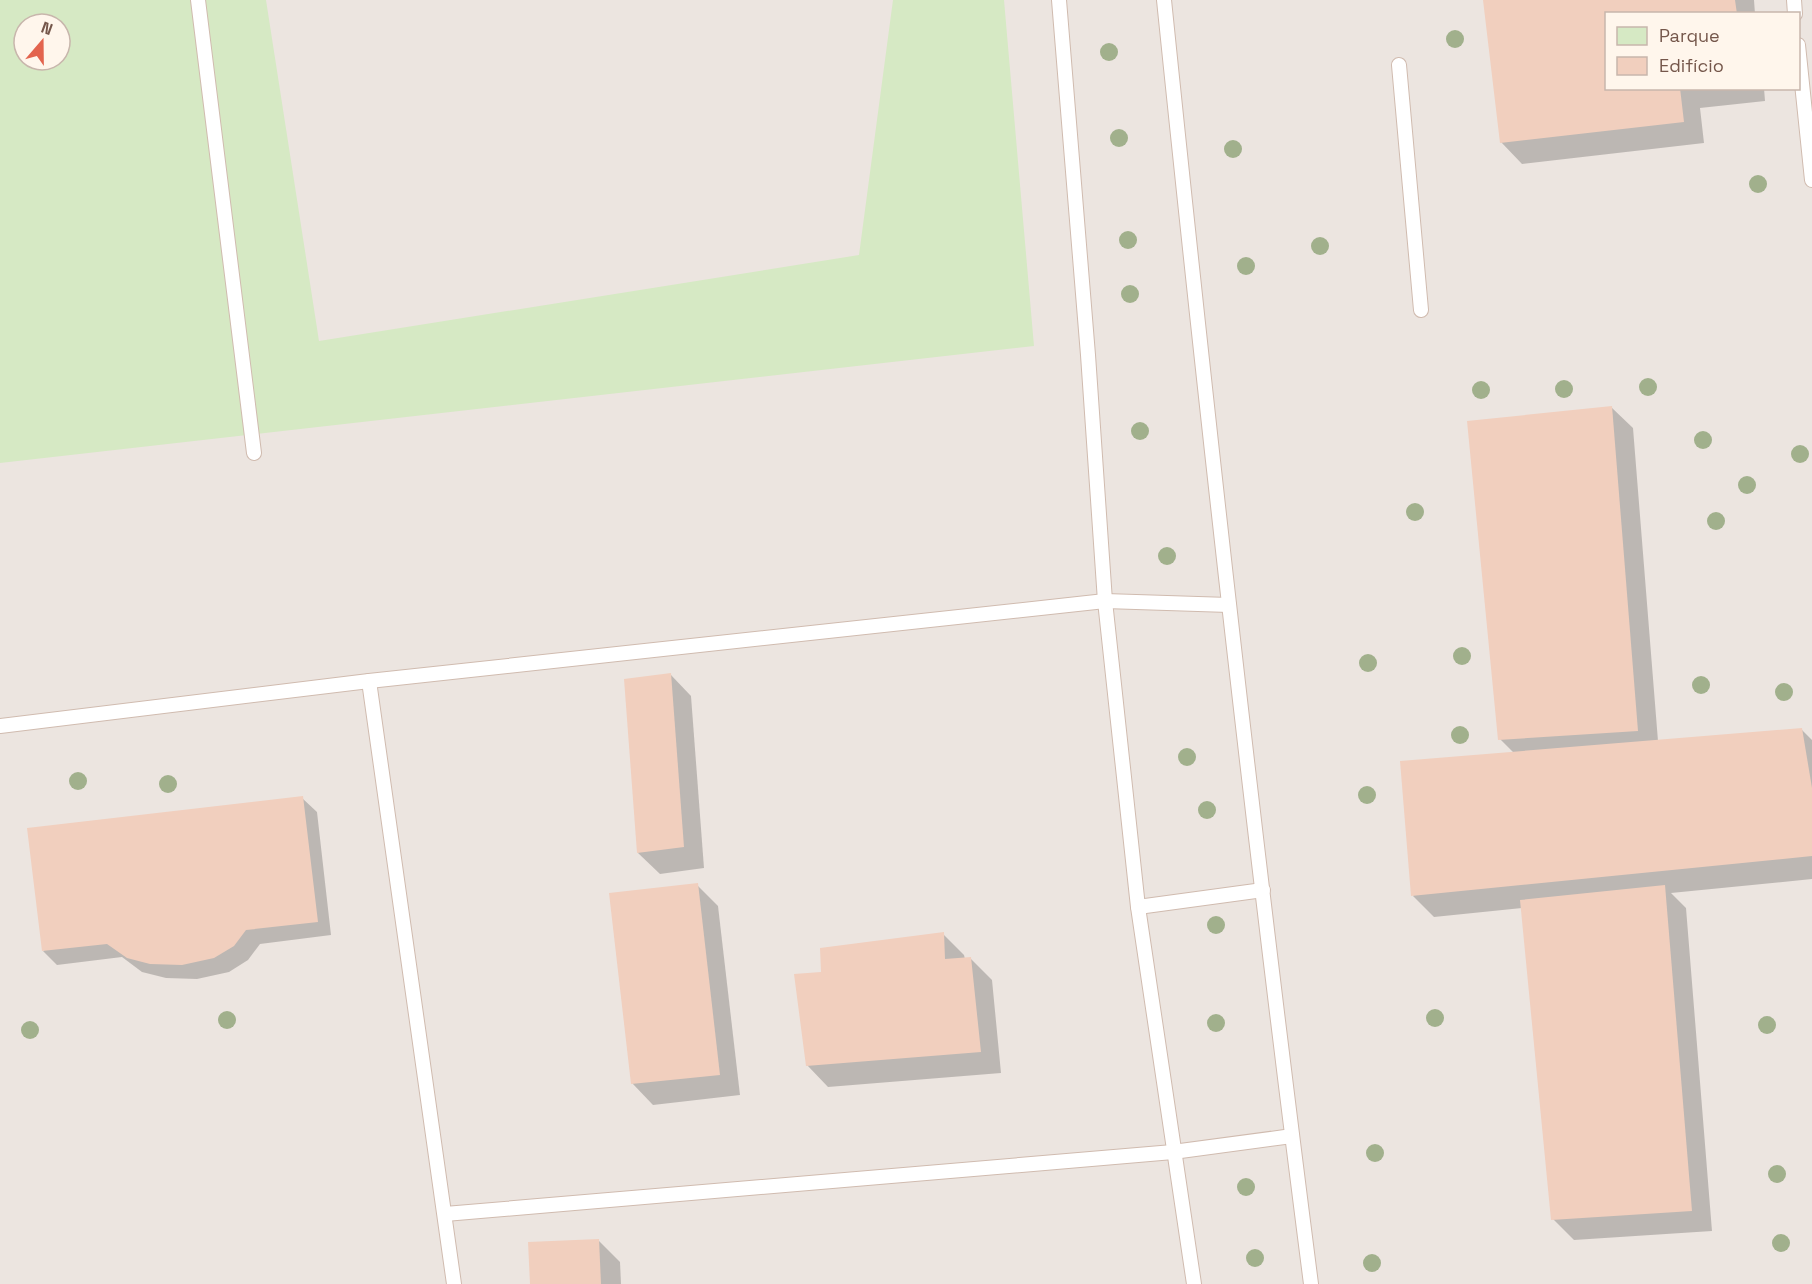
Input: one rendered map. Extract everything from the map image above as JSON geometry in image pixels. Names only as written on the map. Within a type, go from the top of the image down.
[{"type":"lane","points":[[198,0],[254,453]]},
{"type":"lane","points":[[1059,0],[1105,601],[1138,908],[1194,1284]]},
{"type":"lane","points":[[1164,0],[1200,352],[1311,1284]]},
{"type":"lane","points":[[1800,64],[1812,180]]},
{"type":"lane","points":[[1400,65],[1421,310]]},
{"type":"lane","points":[[0,726],[369,681],[1105,601],[1229,605]]},
{"type":"lane","points":[[369,681],[454,1284]]},
{"type":"lane","points":[[1138,908],[1263,890]]},
{"type":"lane","points":[[445,1214],[1173,1152],[1292,1136]]},
{"type":"shaded area","points":[[0,0],[1812,0],[1812,1284],[0,1284]]},
{"type":"green space","points":[[0,0],[266,0],[319,341],[859,255],[893,0],[1004,0],[1034,346],[0,463]]},
{"type":"building","points":[[1483,0],[1735,0],[1737,12],[1605,12],[1605,90],[1680,90],[1684,122],[1500,143]]},
{"type":"building","points":[[1612,406],[1638,731],[1498,740],[1467,421]]},
{"type":"building","points":[[671,673],[684,847],[637,853],[624,679]]},
{"type":"building","points":[[1802,728],[1812,788],[1812,856],[1411,896],[1400,761]]},
{"type":"building","points":[[303,796],[318,922],[246,930],[234,946],[214,958],[182,965],[150,964],[127,958],[107,944],[42,951],[27,828]]},
{"type":"building","points":[[698,883],[720,1075],[631,1084],[609,893]]},
{"type":"building","points":[[1665,885],[1692,1211],[1551,1220],[1520,900]]},
{"type":"building","points":[[944,932],[945,959],[971,957],[981,1052],[806,1066],[794,974],[821,972],[820,948]]},
{"type":"building","points":[[599,1239],[601,1284],[530,1284],[528,1242]]}]
